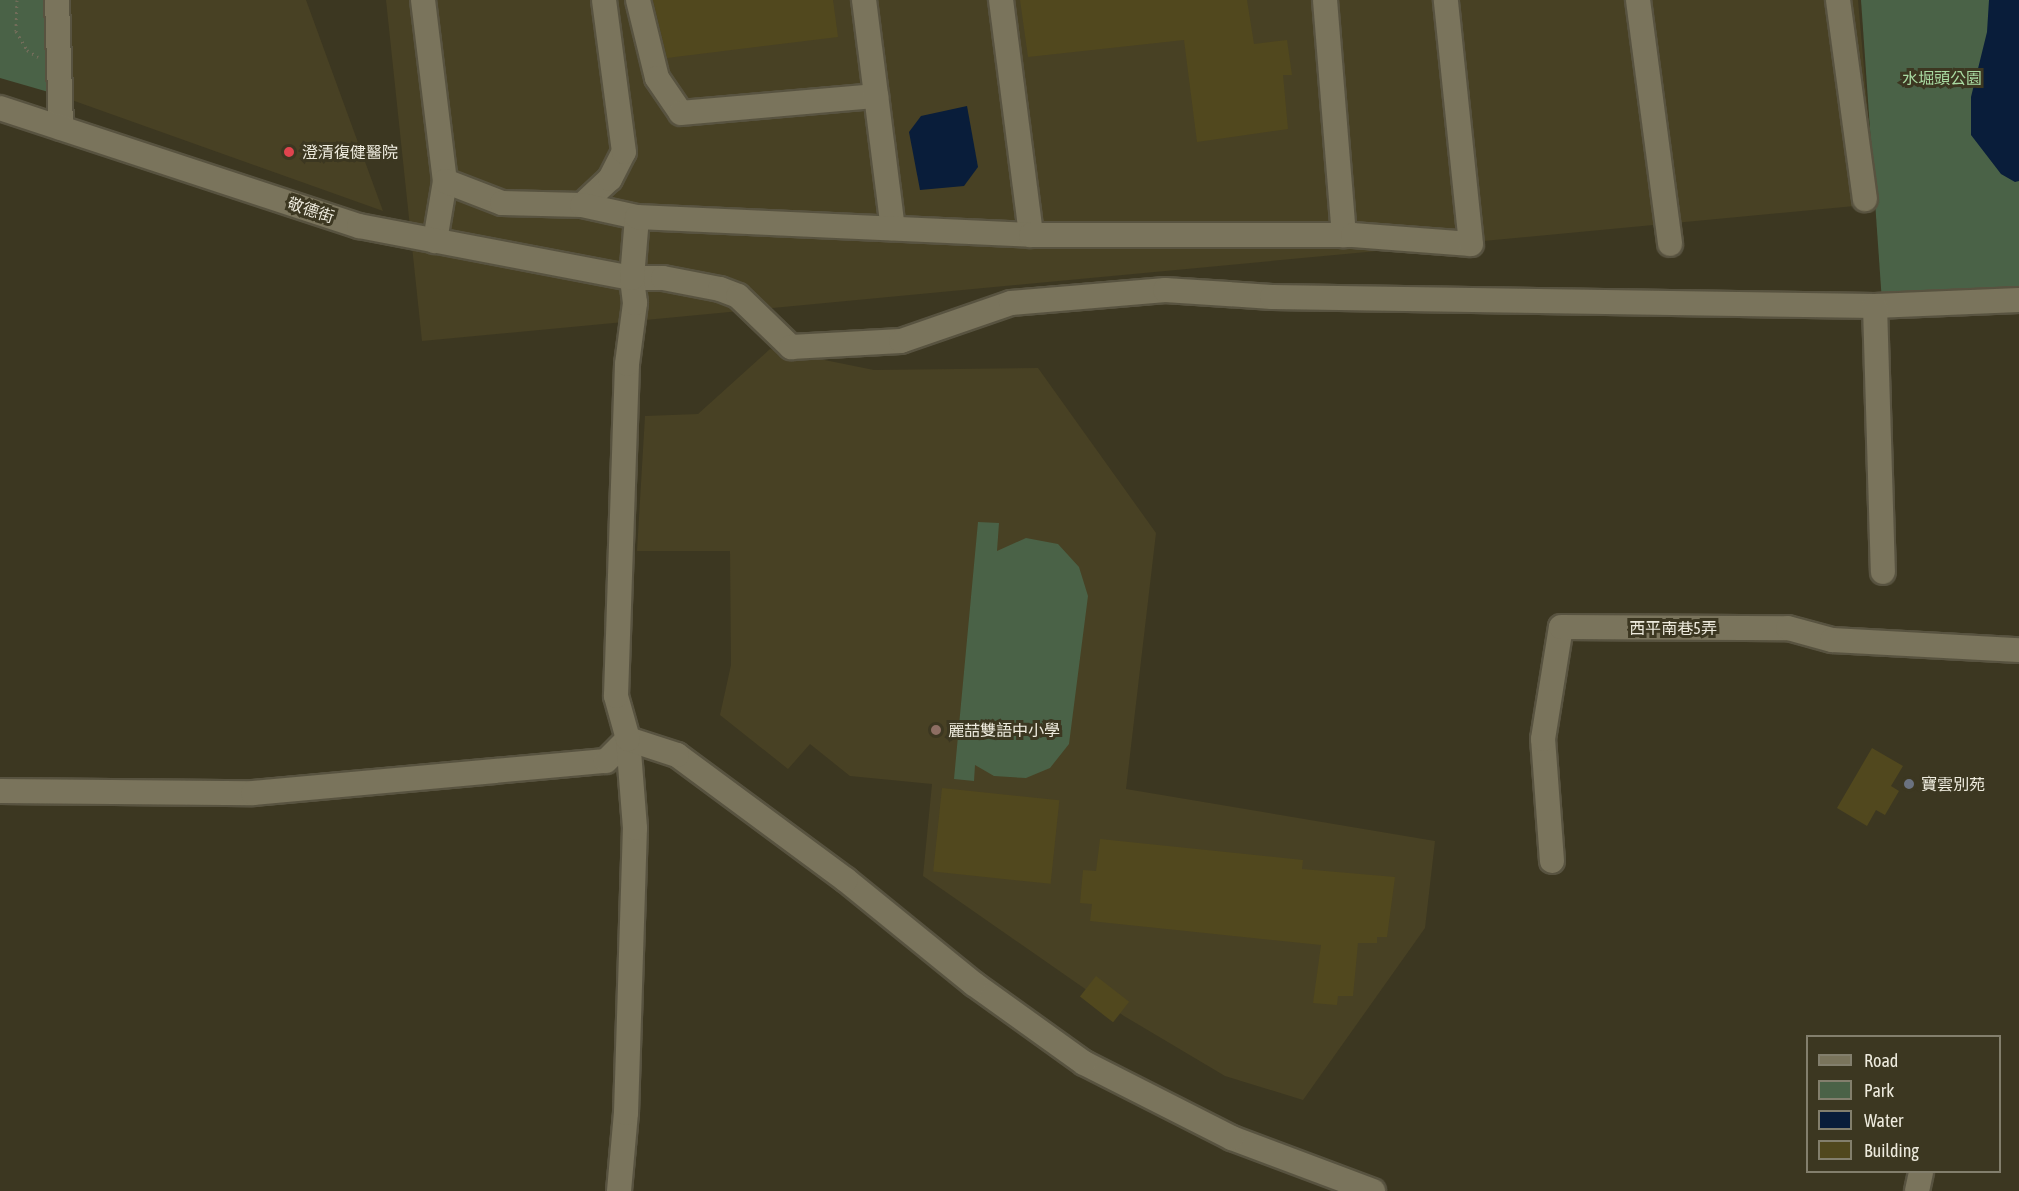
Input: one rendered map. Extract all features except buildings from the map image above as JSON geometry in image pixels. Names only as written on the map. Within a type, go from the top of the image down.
[{"type":"street","points":[[57,0],[61,128]]},
{"type":"street","points":[[423,0],[445,181],[435,241]]},
{"type":"street","points":[[582,205],[610,179],[624,152],[603,0]]},
{"type":"street","points":[[638,0],[657,78],[681,113],[876,96]]},
{"type":"street","points":[[864,0],[893,228]]},
{"type":"street","points":[[1001,0],[1031,236]]},
{"type":"street","points":[[1325,0],[1344,235]]},
{"type":"street","points":[[445,181],[502,203],[582,205],[637,217],[1031,236],[1344,235],[1471,244],[1446,0]]},
{"type":"street","points":[[1638,0],[1670,244]]},
{"type":"street","points":[[1838,0],[1865,199]]},
{"type":"street","name":"敬德街","points":[[0,108],[359,226],[632,278],[663,278],[738,296],[791,347],[901,341],[1011,303],[1165,290],[1272,297],[1875,306],[2019,300]]},
{"type":"street","points":[[619,1191],[626,1113],[635,828],[628,739],[616,696],[627,364],[635,303],[632,278],[637,217]]},
{"type":"street","points":[[1875,306],[1883,572]]},
{"type":"street","name":"西平南巷5弄","points":[[1552,861],[1543,739],[1561,627],[1788,628],[1832,640],[2019,650]]},
{"type":"street","points":[[0,791],[254,793],[606,761],[628,739]]},
{"type":"street","points":[[628,739],[677,755],[846,880],[974,984],[1084,1063],[1232,1138],[1373,1191]]},
{"type":"street","points":[[1917,1191],[1921,1173]]},
{"type":"path","points":[[17,0],[14,23],[24,45],[32,54],[59,66]]},
{"type":"shaded area","name":"澄清復健醫院","points":[[48,0],[306,0],[383,211],[52,93]]},
{"type":"shaded area","points":[[386,0],[1858,0],[1876,204],[422,341]]},
{"type":"shaded area","name":"麗喆雙語中小學","points":[[770,349],[874,370],[1038,368],[1156,533],[1126,789],[1435,841],[1425,928],[1303,1100],[1225,1076],[1124,1016],[923,876],[932,784],[850,776],[810,744],[788,769],[720,715],[731,665],[730,551],[637,551],[645,416],[698,414]]},
{"type":"green space","points":[[0,0],[53,0],[52,93],[0,78]]},
{"type":"green space","name":"水堀頭公園","points":[[1861,0],[2019,0],[2019,293],[1882,302]]},
{"type":"green space","points":[[978,522],[999,523],[997,551],[1026,538],[1058,544],[1079,567],[1088,596],[1069,744],[1050,768],[1026,778],[994,776],[975,765],[974,781],[954,779]]},
{"type":"water","points":[[1989,0],[2019,0],[2019,181],[2015,182],[2001,174],[1971,135],[1971,97],[1987,32]]},
{"type":"water","points":[[967,106],[978,167],[964,186],[920,190],[909,132],[921,116]]},
{"type":"place","name":"澄清復健醫院","points":[[289,152]]},
{"type":"place","name":"麗喆雙語中小學","points":[[936,730]]},
{"type":"place","name":"寶雲別苑","points":[[1909,784]]}]
